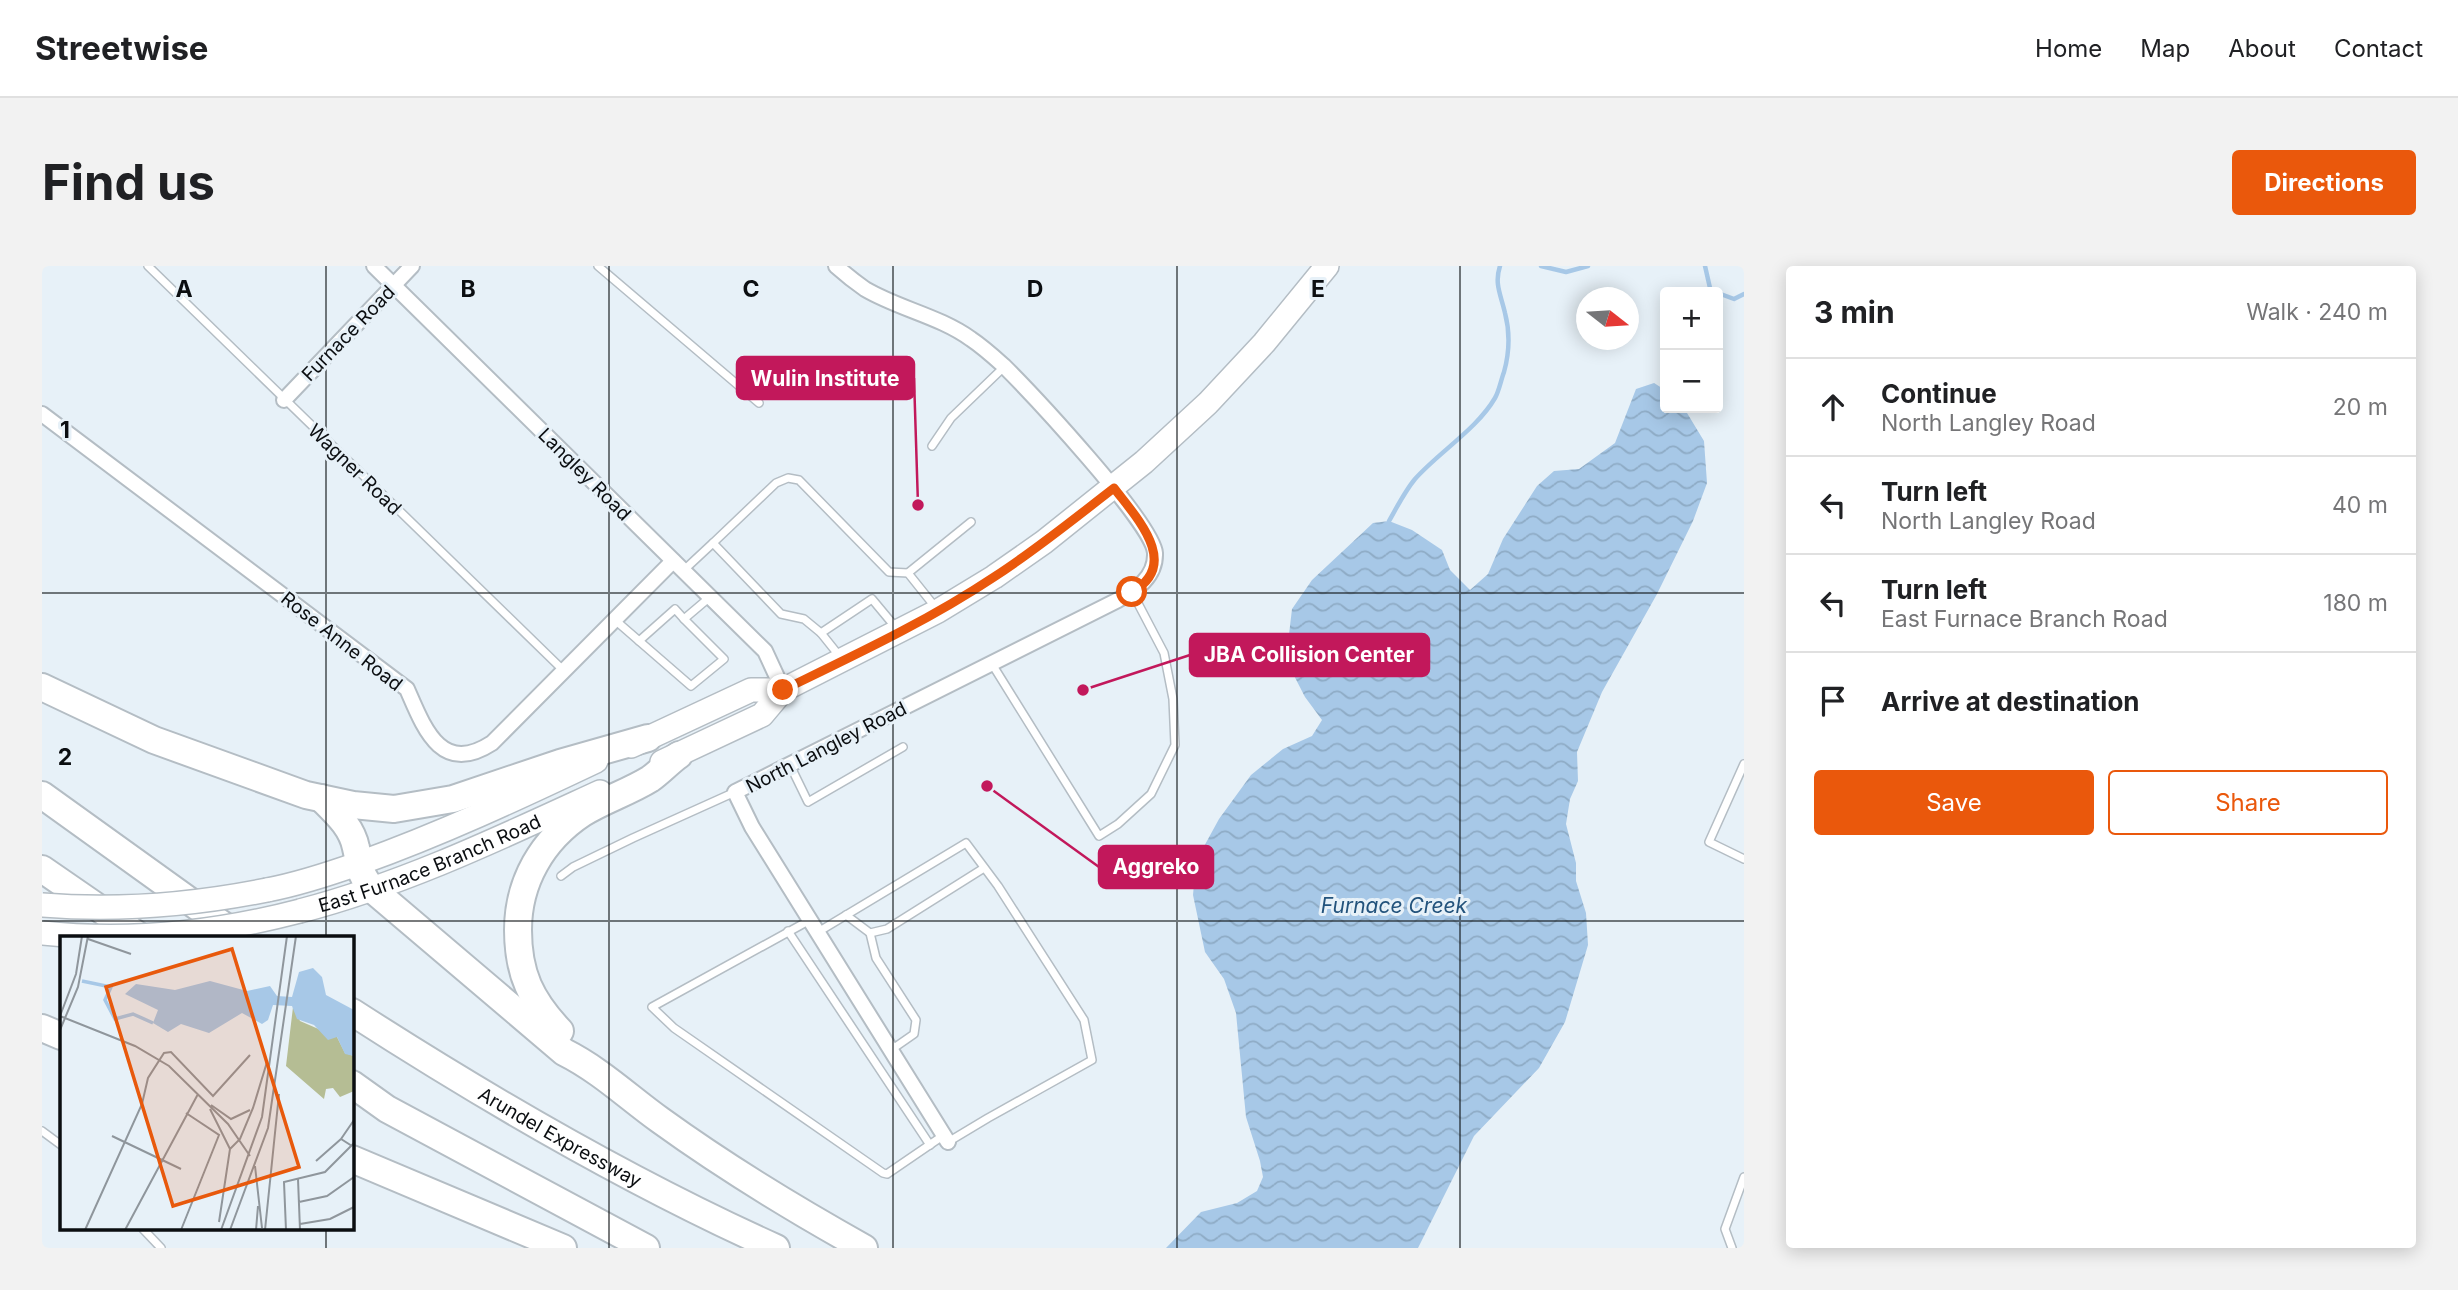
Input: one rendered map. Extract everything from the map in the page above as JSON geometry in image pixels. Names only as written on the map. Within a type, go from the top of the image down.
[{"type":"highway","points":[[42,687],[155,740],[321,799],[394,809],[453,799],[560,763],[648,738]]},
{"type":"highway","points":[[589,1064],[541,1010],[526,981],[518,942],[518,910],[525,884],[540,855],[561,831],[582,814],[650,778],[679,755]]},
{"type":"highway","points":[[42,795],[238,936]]},
{"type":"highway","points":[[321,799],[348,827],[362,877],[372,889],[565,1052],[589,1064],[659,1119],[719,1160],[864,1248]]},
{"type":"highway","points":[[42,869],[139,936]]},
{"type":"highway","name":"Arundel Expressway","points":[[354,1013],[481,1092],[568,1141],[726,1226],[776,1248]]},
{"type":"highway","points":[[42,1028],[60,1036]]},
{"type":"highway","points":[[354,1085],[387,1109],[646,1248]]},
{"type":"highway","points":[[354,1160],[563,1248]]},
{"type":"main road","name":"East Furnace Branch Road","points":[[125,936],[201,930],[300,911],[372,889],[507,836],[762,715],[783,690],[938,611],[1018,561],[1114,488],[1234,376],[1327,266]]},
{"type":"main road","name":"East Furnace Branch Road","points":[[42,905],[111,908],[166,906],[312,880],[486,814],[751,690],[783,690]]},
{"type":"main road","name":"East Furnace Branch Road","points":[[42,933],[89,936]]},
{"type":"street","name":"Langley Road","points":[[374,266],[765,651],[783,690]]},
{"type":"street","name":"Furnace Road","points":[[284,400],[412,266]]},
{"type":"street","name":"North Langley Road","points":[[836,266],[866,289],[942,322],[970,339],[1004,366],[1114,488],[1149,534],[1155,552],[1152,571],[1140,588],[735,792],[752,827],[946,1139]]},
{"type":"street","name":"Rose Anne Road","points":[[42,414],[407,689],[425,727],[443,750],[460,754],[479,752],[492,743],[615,620],[678,566]]},
{"type":"lane","name":"Wagner Road","points":[[148,266],[563,670]]},
{"type":"lane","points":[[598,266],[759,403]]},
{"type":"lane","points":[[932,446],[951,418],[1004,366]]},
{"type":"lane","points":[[678,566],[713,543],[776,483],[788,478],[799,480],[889,572],[908,573],[971,522]]},
{"type":"lane","points":[[713,543],[781,614],[804,619],[821,633],[844,661]]},
{"type":"lane","points":[[908,573],[938,611]]},
{"type":"lane","points":[[992,664],[1099,836],[1118,824],[1151,794],[1175,745],[1174,699],[1164,653],[1132,592]]},
{"type":"lane","points":[[684,619],[710,597]]},
{"type":"lane","points":[[821,633],[872,599],[900,632]]},
{"type":"lane","points":[[615,620],[691,686],[724,659],[675,609],[639,640]]},
{"type":"lane","points":[[790,765],[808,802],[903,747]]},
{"type":"lane","points":[[1744,764],[1709,842],[1744,859]]},
{"type":"lane","points":[[561,876],[573,867],[633,838],[735,792]]},
{"type":"lane","points":[[966,843],[1084,1020],[1092,1060],[988,1118],[930,1144],[887,1174],[674,1028],[652,1007],[789,931],[846,915],[966,843]]},
{"type":"lane","points":[[870,933],[887,929],[984,868]]},
{"type":"lane","points":[[846,915],[870,933],[876,958],[916,1020],[914,1034],[891,1050]]},
{"type":"lane","points":[[789,931],[930,1144]]},
{"type":"lane","points":[[42,1131],[60,1144]]},
{"type":"lane","points":[[1732,1248],[1725,1229],[1744,1178]]},
{"type":"lane","points":[[1733,1207],[1744,1211]]},
{"type":"lane","points":[[144,1230],[161,1248]]},
{"type":"water","name":"Furnace Creek","points":[[1654,383],[1660,387],[1660,413],[1687,413],[1704,441],[1707,483],[1693,521],[1657,594],[1602,692],[1577,752],[1578,781],[1570,799],[1566,824],[1576,863],[1576,881],[1586,913],[1588,945],[1565,1022],[1539,1068],[1474,1136],[1418,1248],[1166,1248],[1201,1212],[1237,1203],[1257,1191],[1263,1177],[1246,1117],[1236,1013],[1224,979],[1205,952],[1193,895],[1196,861],[1219,819],[1251,775],[1283,749],[1312,736],[1322,720],[1305,697],[1286,660],[1292,609],[1312,580],[1373,523],[1389,521],[1412,530],[1442,550],[1450,570],[1470,590],[1488,574],[1503,539],[1537,486],[1554,471],[1579,469],[1615,443],[1636,389]]},
{"type":"waterway","points":[[1389,521],[1415,479],[1478,420],[1496,395],[1506,365],[1508,343],[1507,320],[1498,284],[1500,266]]},
{"type":"waterway","points":[[1541,266],[1566,272],[1588,266]]},
{"type":"waterway","points":[[1705,266],[1710,287]]},
{"type":"waterway","points":[[1723,295],[1734,299],[1744,294]]},
{"type":"place","name":"Wulin Institute","points":[[918,505]]},
{"type":"place","name":"JBA Collision Center","points":[[1083,690]]},
{"type":"place","name":"Aggreko","points":[[987,786]]},
{"type":"route","points":[[783,690],[900,632],[963,596],[1044,542],[1114,488],[1149,534],[1155,552],[1152,571],[1140,588],[1132,592]]}]
